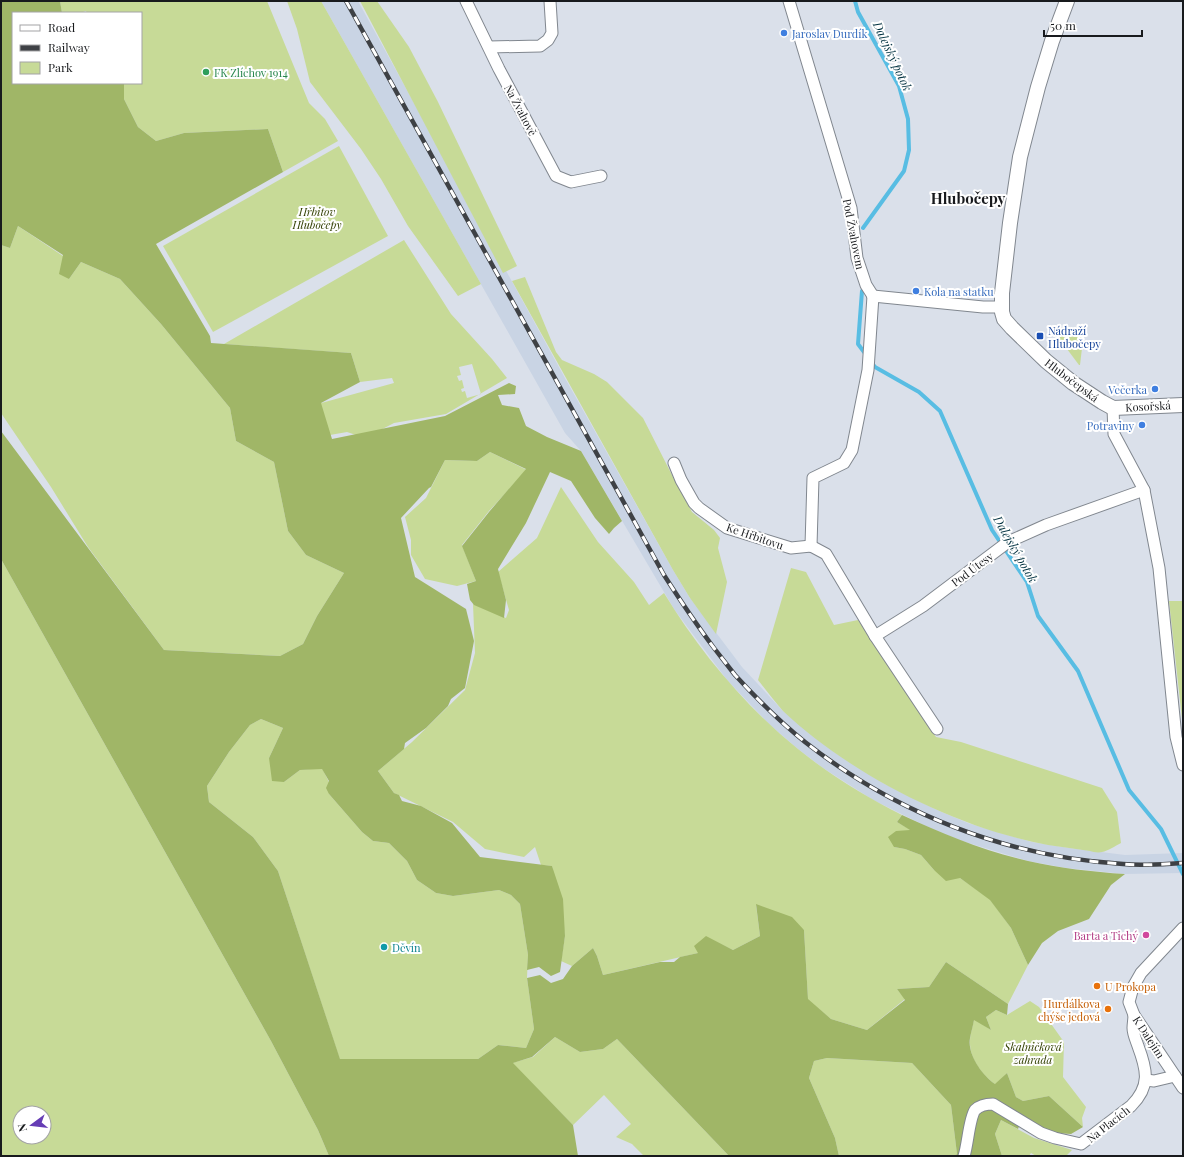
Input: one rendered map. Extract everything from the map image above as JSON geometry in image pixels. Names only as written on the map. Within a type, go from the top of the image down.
[{"type":"street","name":"Na Žvahově","points":[[466,1],[556,176],[571,182],[601,176]]},
{"type":"street","points":[[489,47],[540,46],[548,40],[552,33],[550,1]]},
{"type":"street","name":"Pod Žvahovem","points":[[789,1],[851,208],[857,258],[866,285],[873,296]]},
{"type":"street","points":[[937,729],[875,636],[826,554],[811,546],[813,478],[844,462],[852,450],[868,370],[873,296],[983,307],[1001,307],[1010,223],[1023,146],[1040,81],[1067,1]]},
{"type":"street","name":"Hlubočepská","points":[[1001,307],[1003,316],[1012,328],[1046,361],[1073,383],[1113,408]]},
{"type":"street","name":"Kosořská","points":[[1113,408],[1183,405]]},
{"type":"street","points":[[1113,408],[1114,434],[1144,490],[1159,568],[1176,737],[1183,765]]},
{"type":"street","name":"Ke Hřbitovu","points":[[674,463],[681,480],[694,503],[727,528],[791,548],[811,546]]},
{"type":"street","name":"Pod Útesy","points":[[875,636],[923,606],[1008,542],[1046,525],[1144,490]]},
{"type":"street","name":"K Dalejím","points":[[1183,928],[1141,973],[1132,988],[1129,1002],[1134,1015],[1183,1088]]},
{"type":"street","points":[[1134,1015],[1133,1029],[1145,1063],[1146,1080],[1175,1076]]},
{"type":"street","name":"Na Placích","points":[[964,1156],[974,1112],[980,1106],[993,1104],[1041,1133],[1081,1144],[1135,1102],[1142,1092],[1146,1080]]},
{"type":"shaded area","points":[[321,1],[358,1],[566,380],[673,570],[690,598],[742,667],[783,711],[834,752],[883,783],[937,810],[968,823],[1032,842],[1069,848],[1125,855],[1183,853],[1183,873],[1125,874],[1066,868],[1028,861],[962,841],[930,828],[873,800],[823,768],[770,725],[727,680],[674,609],[581,451],[565,433]]},
{"type":"green space","points":[[1,1],[60,1],[62,12],[12,12],[12,84],[124,84],[124,99],[138,127],[156,141],[184,133],[268,129],[283,172],[156,244],[210,336],[211,343],[351,353],[360,382],[321,403],[332,439],[445,416],[509,383],[516,386],[515,394],[498,395],[502,405],[519,408],[526,426],[547,437],[581,451],[622,521],[609,534],[595,518],[571,481],[550,472],[526,523],[498,569],[506,600],[504,618],[474,605],[470,600],[467,584],[476,581],[462,546],[526,469],[490,452],[477,461],[445,460],[431,487],[401,518],[415,577],[466,609],[474,641],[465,688],[451,699],[448,706],[426,728],[405,743],[404,749],[378,771],[394,793],[399,795],[402,801],[421,806],[452,823],[480,857],[552,866],[563,899],[565,936],[560,972],[551,976],[539,967],[527,970],[528,955],[520,904],[511,895],[499,890],[453,896],[436,893],[417,880],[407,861],[389,843],[373,841],[362,832],[329,794],[326,788],[329,781],[322,769],[300,770],[284,782],[272,781],[269,758],[283,728],[261,719],[250,725],[229,752],[207,786],[209,802],[253,837],[278,871],[340,1059],[478,1059],[498,1045],[526,1048],[534,1029],[527,978],[540,975],[551,983],[563,979],[572,966],[593,948],[603,975],[660,962],[674,962],[680,957],[698,953],[694,946],[706,936],[733,950],[760,936],[756,904],[792,917],[804,930],[808,999],[831,1019],[867,1030],[905,1000],[897,989],[929,987],[946,962],[1008,1004],[1007,1015],[996,1010],[986,1017],[991,1030],[974,1020],[970,1038],[973,1058],[986,1076],[995,1084],[1007,1073],[1016,1097],[1023,1101],[1049,1096],[1083,1127],[1071,1134],[1055,1133],[1022,1119],[1018,1129],[1001,1120],[995,1134],[1002,1156],[955,1156],[957,1154],[951,1105],[912,1063],[827,1058],[814,1061],[809,1078],[835,1138],[839,1156],[729,1156],[617,1039],[603,1049],[580,1052],[555,1037],[532,1057],[513,1063],[573,1125],[578,1156],[329,1156],[318,1130],[271,1041],[1,559],[1,431],[164,650],[280,656],[303,644],[317,616],[344,573],[306,555],[288,531],[274,462],[236,441],[230,408],[161,324],[120,279],[81,262],[69,279],[59,274],[63,255],[18,226],[10,248],[1,245]]},
{"type":"green space","name":"FK Zlíchov 1914","points":[[60,1],[267,1],[309,103],[325,119],[338,141],[283,172],[268,129],[184,133],[156,141],[138,127],[124,99],[124,84],[142,84],[142,12],[62,12]]},
{"type":"green space","points":[[287,1],[321,1],[481,284],[458,296],[408,226],[381,179],[361,149],[310,82],[297,29]]},
{"type":"green space","points":[[360,1],[377,1],[409,47],[438,102],[517,266],[503,273]]},
{"type":"green space","name":"Hřbitov Hlubočepy","points":[[339,146],[388,236],[213,332],[163,246]]},
{"type":"green space","points":[[18,226],[63,256],[69,279],[81,262],[120,279],[161,324],[230,408],[236,441],[274,462],[288,531],[306,555],[344,573],[317,616],[303,644],[280,656],[164,650],[88,547],[51,487],[1,413],[1,245],[10,248]]},
{"type":"green space","points":[[404,240],[451,314],[492,359],[507,378],[481,393],[472,364],[459,367],[461,375],[457,376],[459,381],[462,380],[464,388],[461,389],[462,392],[465,391],[467,398],[479,395],[446,414],[394,423],[365,438],[347,432],[330,435],[285,413],[394,383],[392,378],[360,382],[351,353],[224,344]]},
{"type":"green space","points":[[525,277],[556,352],[562,360],[594,374],[607,382],[643,418],[692,512],[714,530],[720,538],[718,548],[727,582],[716,634],[690,598],[673,570],[512,281]]},
{"type":"green space","points":[[1078,333],[1083,340],[1080,365],[1058,337],[1060,335]]},
{"type":"green space","points":[[490,452],[527,470],[489,511],[462,545],[476,581],[457,586],[425,579],[411,555],[411,540],[405,517],[426,498],[445,460],[477,461]]},
{"type":"green space","points":[[561,487],[598,542],[634,582],[649,605],[664,593],[692,636],[708,657],[724,677],[760,715],[798,749],[835,777],[902,815],[897,822],[911,830],[894,847],[905,849],[921,855],[934,870],[960,878],[990,899],[1011,928],[1028,965],[1008,1004],[946,962],[929,987],[897,989],[905,999],[867,1030],[831,1019],[808,1000],[804,930],[756,905],[760,936],[733,950],[706,937],[698,953],[603,975],[593,948],[572,966],[561,961],[565,936],[552,866],[541,865],[535,847],[524,857],[485,849],[453,822],[394,793],[378,771],[412,742],[465,690],[475,653],[473,604],[506,618],[509,610],[498,572],[537,538]]},
{"type":"green space","points":[[1,559],[271,1041],[318,1130],[329,1156],[1,1156]]},
{"type":"green space","points":[[791,568],[806,572],[834,625],[858,620],[936,737],[961,742],[1102,788],[1117,812],[1121,843],[1107,851],[1096,852],[1048,845],[1013,837],[977,826],[906,796],[840,757],[810,734],[783,711],[758,680]]},
{"type":"green space","points":[[1169,601],[1182,601],[1183,728]]},
{"type":"green space","points":[[261,719],[283,728],[269,758],[284,782],[300,770],[322,768],[329,782],[329,794],[362,832],[373,841],[389,843],[407,861],[417,880],[436,893],[453,896],[499,890],[511,895],[520,904],[528,955],[527,978],[534,1029],[526,1048],[498,1045],[478,1059],[340,1060],[278,871],[253,837],[209,802],[207,786],[229,752],[250,725]]},
{"type":"green space","points":[[902,815],[964,841],[1012,857],[1064,868],[1125,874],[1111,885],[1089,919],[1058,931],[1042,943],[1028,965],[1011,928],[990,900],[960,878],[946,881],[921,855],[905,849],[894,847],[888,837],[896,831],[910,830],[897,822]]},
{"type":"green space","name":"Skalničková zahrada","points":[[1030,1001],[1039,1007],[1064,1042],[1063,1077],[1086,1107],[1082,1118],[1083,1127],[1049,1096],[1023,1101],[1016,1097],[1007,1073],[996,1085],[981,1071],[974,1060],[970,1047],[970,1036],[974,1019],[991,1030],[986,1017],[996,1010],[1007,1015]]},
{"type":"green space","points":[[555,1037],[580,1052],[603,1049],[617,1039],[729,1156],[644,1156],[632,1144],[616,1137],[631,1124],[604,1095],[573,1125],[512,1063],[533,1057]]},
{"type":"green space","points":[[827,1058],[912,1063],[951,1105],[957,1154],[955,1156],[839,1156],[835,1138],[809,1078],[814,1061]]},
{"type":"green space","points":[[1001,1120],[1034,1138],[1072,1150],[1066,1156],[1036,1156],[1031,1153],[1029,1156],[1002,1156],[995,1134]]},
{"type":"waterway","name":"Dalejský potok","points":[[855,1],[858,12],[899,86],[908,119],[909,150],[904,171],[863,228]]},
{"type":"waterway","name":"Dalejský potok","points":[[862,291],[858,344],[867,356]]},
{"type":"waterway","name":"Dalejský potok","points":[[871,362],[875,367],[919,392],[940,411],[992,530],[1027,582],[1038,616],[1078,671],[1129,790],[1161,829],[1183,874]]},
{"type":"railway","points":[[346,1],[664,575],[714,648],[735,675],[752,693],[805,742],[840,768],[915,810],[955,827],[996,841],[1037,852],[1080,860],[1138,865],[1183,863]]},
{"type":"place","name":"Jaroslav Durdík","points":[[784,33]]},
{"type":"place","name":"FK Zlíchov 1914","points":[[206,72]]},
{"type":"place","name":"Kola na statku","points":[[916,291]]},
{"type":"place","name":"Nádraží Hlubočepy","points":[[1040,336]]},
{"type":"place","name":"Večerka","points":[[1155,389]]},
{"type":"place","name":"Potraviny","points":[[1142,425]]},
{"type":"place","name":"Barta a Tichý","points":[[1146,935]]},
{"type":"place","name":"Děvín","points":[[384,947]]},
{"type":"place","name":"U Prokopa","points":[[1097,986]]},
{"type":"place","name":"Hurdálkova chýše jedová","points":[[1108,1009]]},
{"type":"district","name":"Hlubočepy","points":[[968,198]]}]
